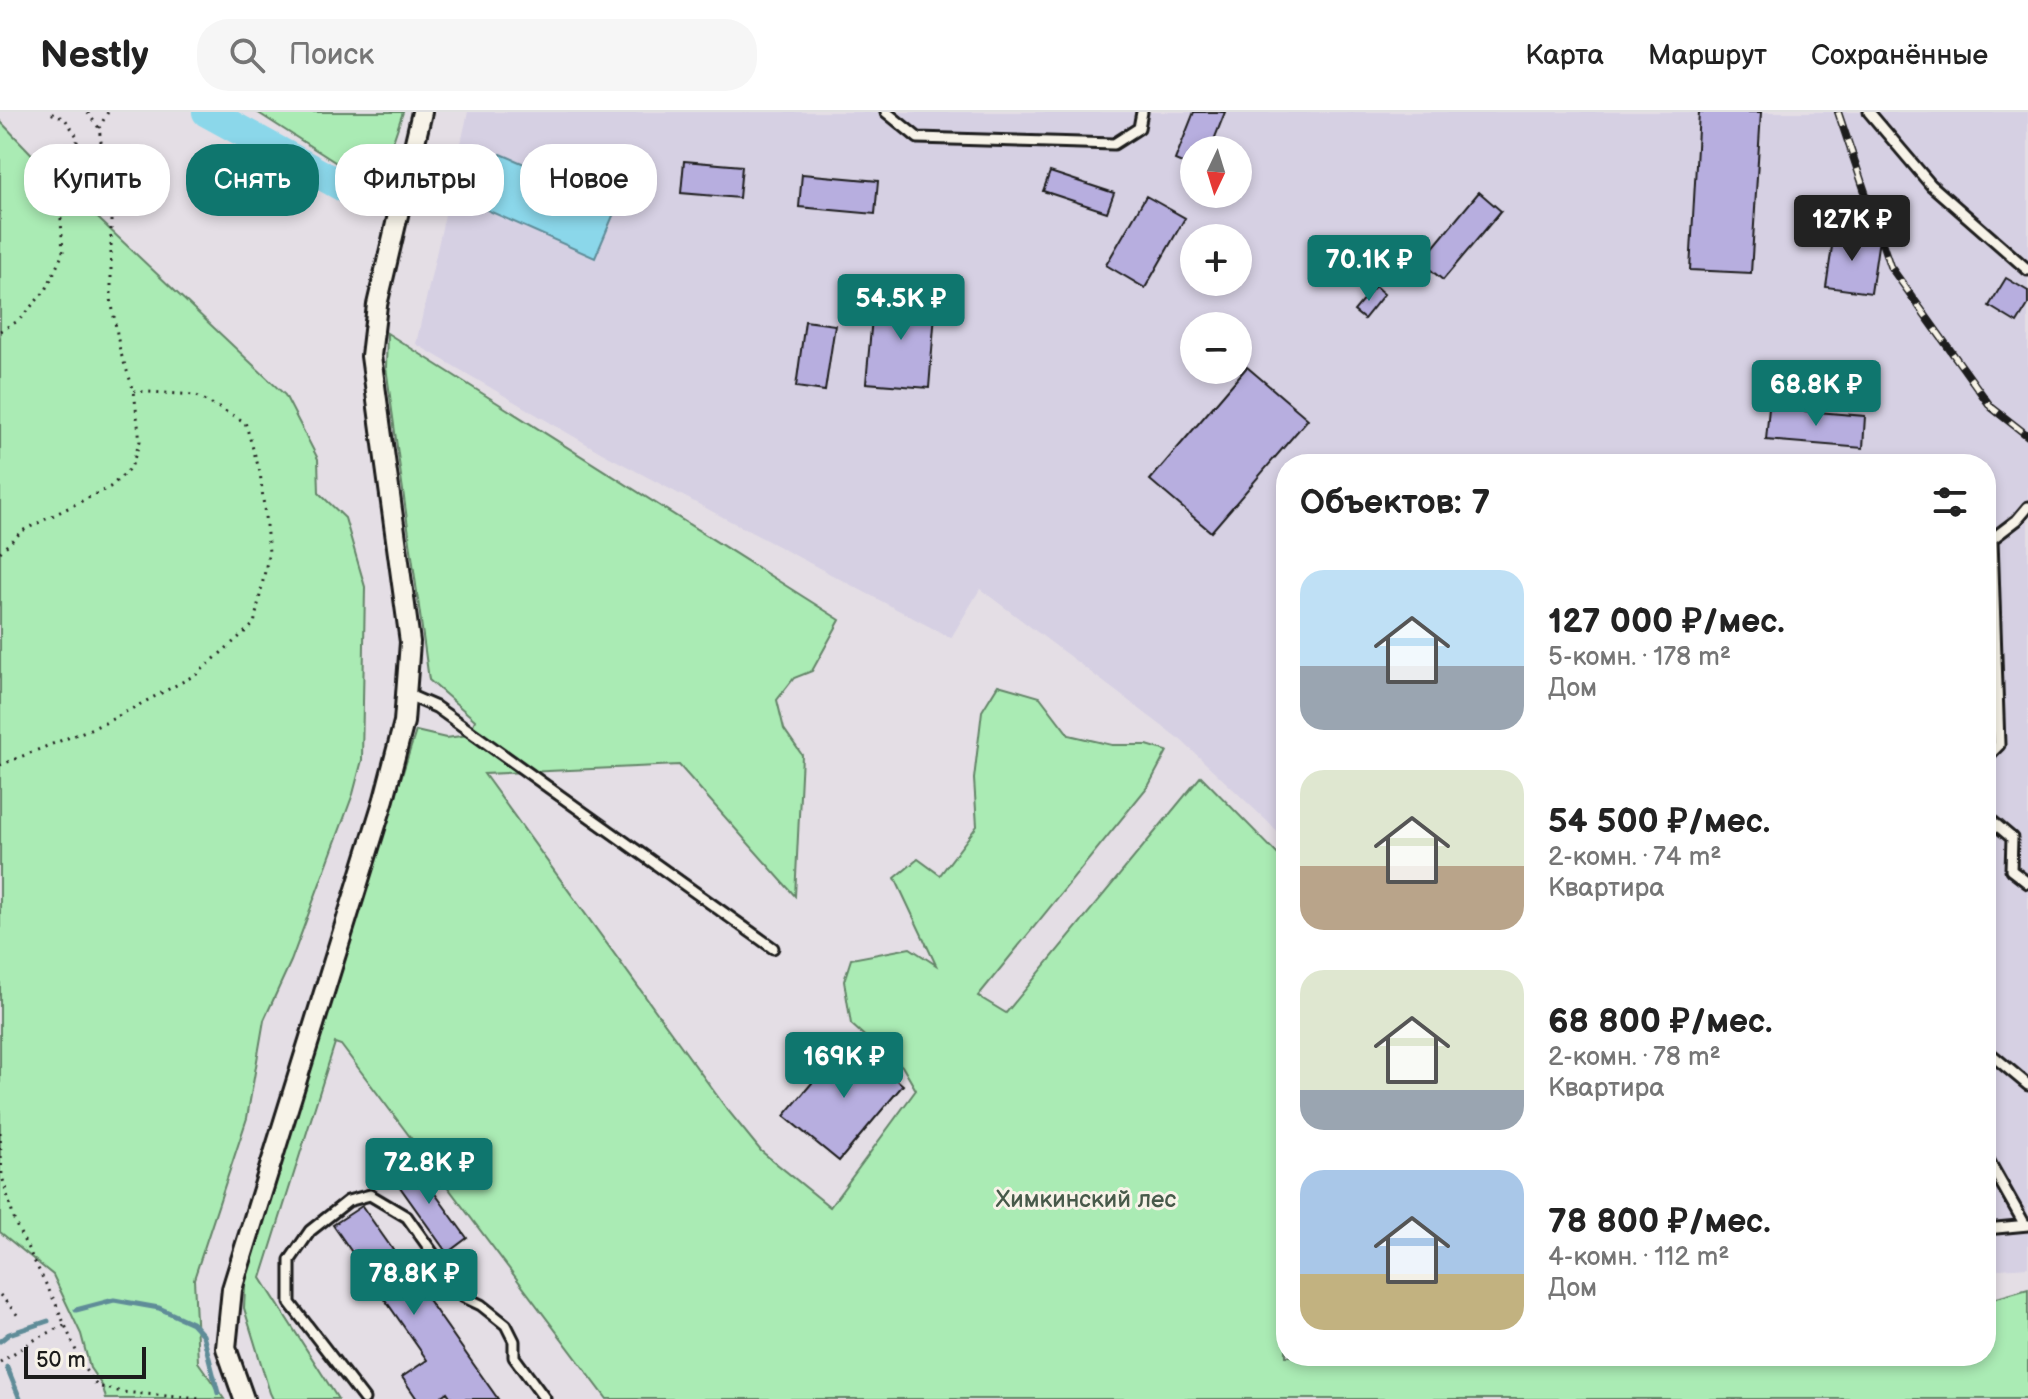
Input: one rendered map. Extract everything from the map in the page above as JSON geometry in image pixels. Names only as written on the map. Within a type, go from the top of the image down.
[{"type":"street","points":[[244,1399],[226,1348],[232,1289],[384,799],[404,722],[410,642],[371,356],[377,305],[422,112]]},
{"type":"lane","points":[[886,112],[918,138],[1114,144],[1139,128],[1142,112]]},
{"type":"lane","points":[[1869,112],[1931,185],[2028,270]]},
{"type":"lane","points":[[1996,534],[2017,520],[2028,507]]},
{"type":"lane","points":[[1996,683],[1999,745],[1996,748]]},
{"type":"lane","points":[[406,694],[436,707],[773,948]]},
{"type":"lane","points":[[1996,824],[2012,838],[2011,870],[2028,883]]},
{"type":"lane","points":[[1996,1058],[2028,1085]]},
{"type":"lane","points":[[1996,1173],[2027,1225],[1996,1228]]},
{"type":"lane","points":[[364,1399],[290,1303],[290,1260],[310,1231],[348,1201],[370,1195],[407,1217],[464,1297],[481,1305],[506,1325],[514,1341],[514,1357],[545,1399]]},
{"type":"path","points":[[0,331],[18,321],[46,290],[63,253],[60,203],[78,138],[65,119],[48,112]]},
{"type":"path","points":[[0,552],[22,531],[110,487],[131,468],[140,441],[134,391],[120,351],[111,299],[111,210],[99,128],[87,112]]},
{"type":"path","points":[[99,128],[108,112]]},
{"type":"path","points":[[0,765],[105,723],[197,674],[254,624],[269,552],[260,472],[245,422],[195,395],[134,391]]},
{"type":"path","points":[[0,1132],[2,1176],[15,1223],[83,1367],[97,1386],[122,1392],[201,1399]]},
{"type":"path","points":[[0,1295],[20,1318]]},
{"type":"path","points":[[0,1362],[65,1325]]},
{"type":"shaded area","points":[[468,112],[2028,112],[2028,1267],[1996,1269],[1996,454],[1276,454],[1276,830],[1182,741],[980,589],[951,638],[602,453],[416,344],[445,216],[504,216],[504,144],[461,144]]},
{"type":"green space","points":[[257,112],[403,112],[392,144],[335,144],[335,162],[319,152],[319,144],[307,144]]},
{"type":"green space","points":[[0,121],[24,146],[24,216],[96,216],[285,395],[318,459],[319,493],[345,518],[365,587],[362,760],[353,794],[291,961],[264,1020],[247,1118],[194,1279],[198,1362],[224,1399],[106,1399],[103,1387],[90,1368],[81,1334],[53,1275],[0,1232]]},
{"type":"green space","name":"Химкинский лес","points":[[387,333],[840,620],[812,671],[794,678],[777,700],[784,729],[802,755],[795,896],[679,765],[484,774],[726,1108],[761,1151],[830,1207],[916,1090],[902,1066],[851,1024],[844,981],[851,959],[910,948],[936,965],[895,878],[918,859],[940,875],[977,826],[974,779],[982,711],[998,685],[1040,697],[1069,735],[1112,745],[1147,745],[1167,751],[1149,785],[978,996],[1006,1013],[1201,776],[1276,853],[1276,1366],[1996,1366],[1996,1298],[2028,1289],[2028,1399],[607,1399],[341,1045],[335,1043],[261,1278],[338,1399],[273,1399],[244,1308],[246,1268],[416,731],[446,738],[469,735],[475,720],[429,680],[386,367]]},
{"type":"water","points":[[504,155],[520,162],[520,216],[613,216],[595,258],[500,216],[504,216]]},
{"type":"building","points":[[1194,112],[1225,112],[1216,136],[1184,136]]},
{"type":"building","points":[[1699,112],[1761,112],[1751,273],[1690,270]]},
{"type":"building","points":[[684,161],[742,166],[739,198],[681,193]]},
{"type":"building","points":[[1050,172],[1114,193],[1107,212],[1043,191]]},
{"type":"building","points":[[802,174],[878,181],[875,214],[799,207]]},
{"type":"building","points":[[1479,192],[1501,211],[1443,280],[1421,262]]},
{"type":"building","points":[[1146,196],[1185,218],[1145,288],[1106,265]]},
{"type":"building","points":[[1834,233],[1879,239],[1871,293],[1826,287]]},
{"type":"building","points":[[2006,278],[2028,291],[2028,305],[2017,323],[1989,306]]},
{"type":"building","points":[[1375,286],[1384,294],[1364,319],[1354,311]]},
{"type":"building","points":[[874,296],[936,301],[929,388],[866,383]]},
{"type":"building","points":[[805,321],[835,325],[825,391],[796,387]]},
{"type":"building","points":[[1252,371],[1308,419],[1211,532],[1150,480],[1232,384],[1252,384]]},
{"type":"building","points":[[1769,408],[1865,416],[1863,448],[1766,440]]},
{"type":"building","points":[[849,1039],[903,1085],[839,1161],[784,1116]]},
{"type":"building","points":[[410,1159],[467,1238],[447,1253],[390,1173]]},
{"type":"building","points":[[362,1206],[498,1399],[452,1399],[447,1392],[437,1399],[417,1399],[402,1377],[427,1360],[333,1225]]},
{"type":"waterway","points":[[207,112],[335,182]]},
{"type":"waterway","points":[[76,1310],[114,1300],[159,1308],[192,1323],[203,1335],[218,1393]]},
{"type":"waterway","points":[[0,1341],[9,1334],[48,1321]]},
{"type":"waterway","points":[[7,1367],[20,1399]]},
{"type":"railway","points":[[1838,112],[1890,266],[1991,407],[2028,436]]}]
